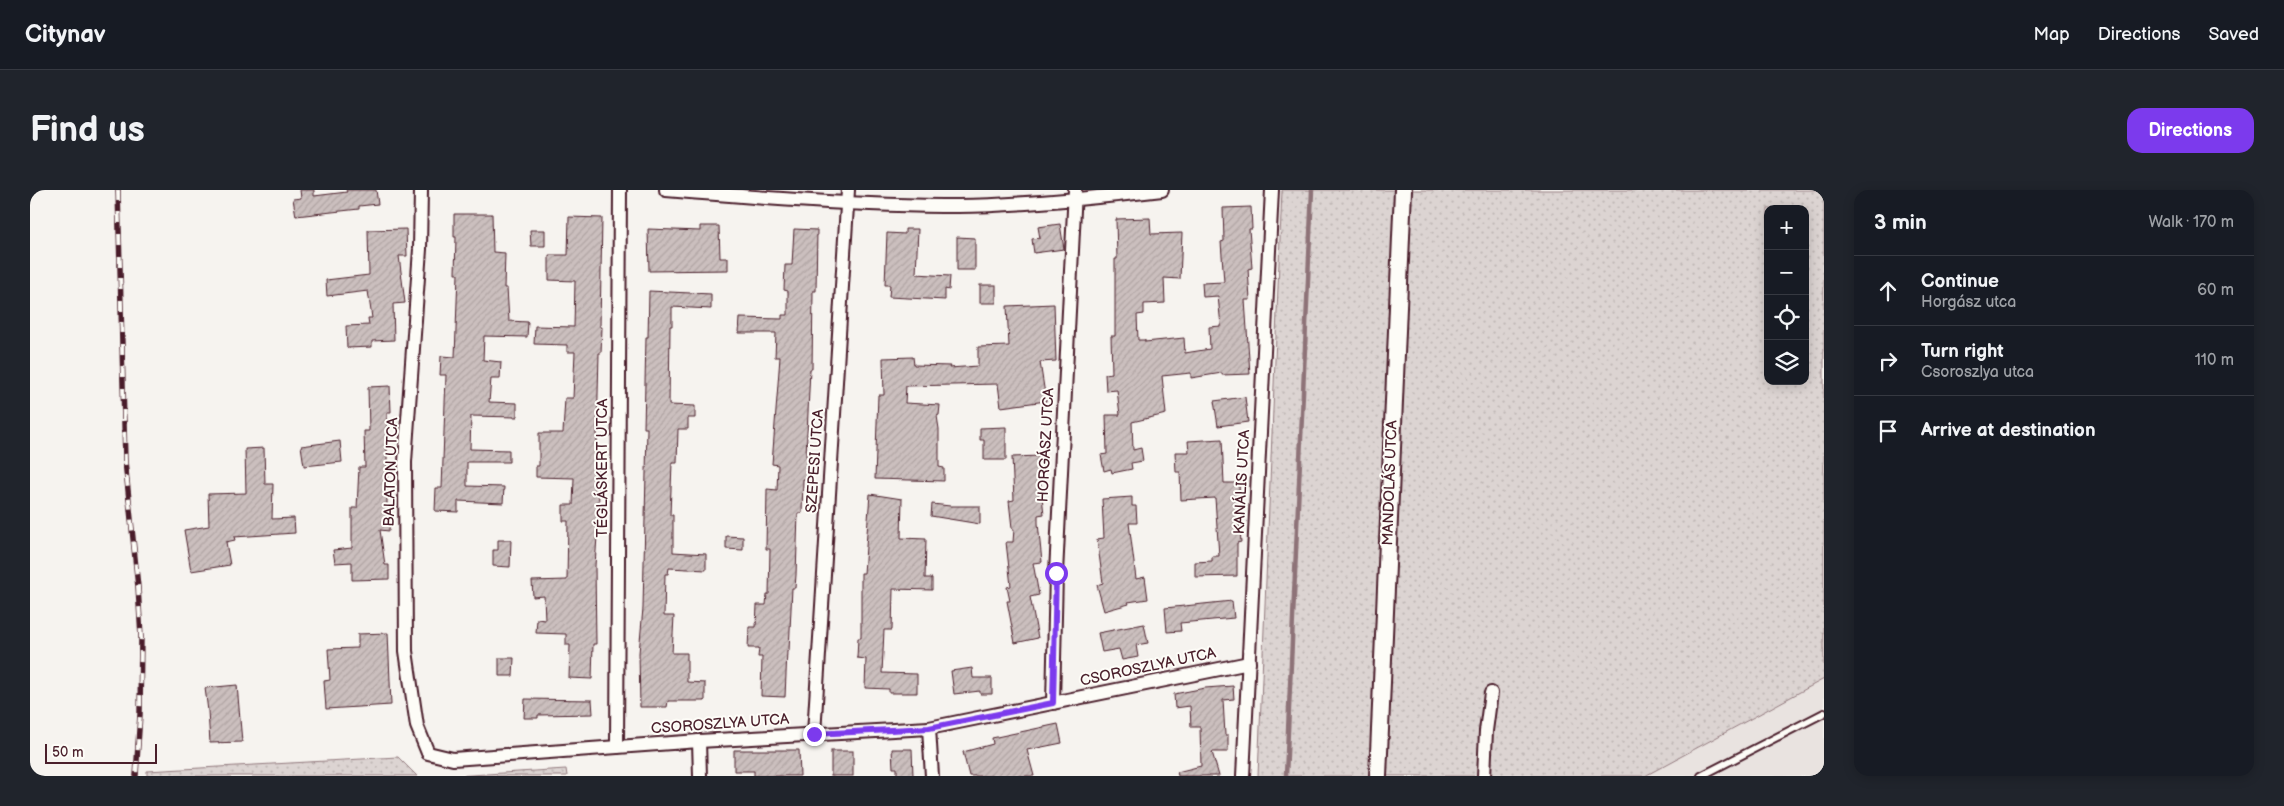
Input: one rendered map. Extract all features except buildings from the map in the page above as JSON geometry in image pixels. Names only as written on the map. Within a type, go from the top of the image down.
[{"type":"street","name":"BALATON UTCA","points":[[421,190],[420,249],[405,462],[406,651],[416,726],[428,753]]},
{"type":"street","name":"TÉGLÁSKERT UTCA","points":[[617,747],[620,190]]},
{"type":"street","points":[[666,190],[848,204],[959,206],[1075,195],[1162,190]]},
{"type":"street","name":"SZEPESI UTCA","points":[[814,734],[848,190]]},
{"type":"street","name":"KANÁLIS UTCA","points":[[1243,776],[1272,190]]},
{"type":"street","name":"MANDOLÁS UTCA","points":[[1378,776],[1403,190]]},
{"type":"street","name":"HORGÁSZ UTCA","points":[[1053,703],[1056,573],[1075,195]]},
{"type":"street","name":"CSOROSZLYA UTCA","points":[[428,753],[453,759],[699,741],[929,728],[1249,663]]},
{"type":"street","points":[[1484,776],[1486,731],[1491,693]]},
{"type":"street","points":[[929,728],[932,776]]},
{"type":"street","points":[[699,741],[700,776]]},
{"type":"lane","points":[[1701,776],[1824,713]]},
{"type":"shaded area","points":[[1282,190],[1824,190],[1824,679],[1645,776],[1258,776]]},
{"type":"shaded area","points":[[1824,679],[1824,776],[1645,776]]},
{"type":"shaded area","points":[[398,757],[417,776],[147,776],[147,771]]},
{"type":"shaded area","points":[[566,769],[567,776],[455,776]]},
{"type":"waterway","points":[[1286,776],[1312,190]]},
{"type":"railway","points":[[118,190],[125,461],[138,587],[141,637],[140,714],[136,776]]},
{"type":"route","points":[[814,734],[929,728],[1053,703],[1056,573]]}]
